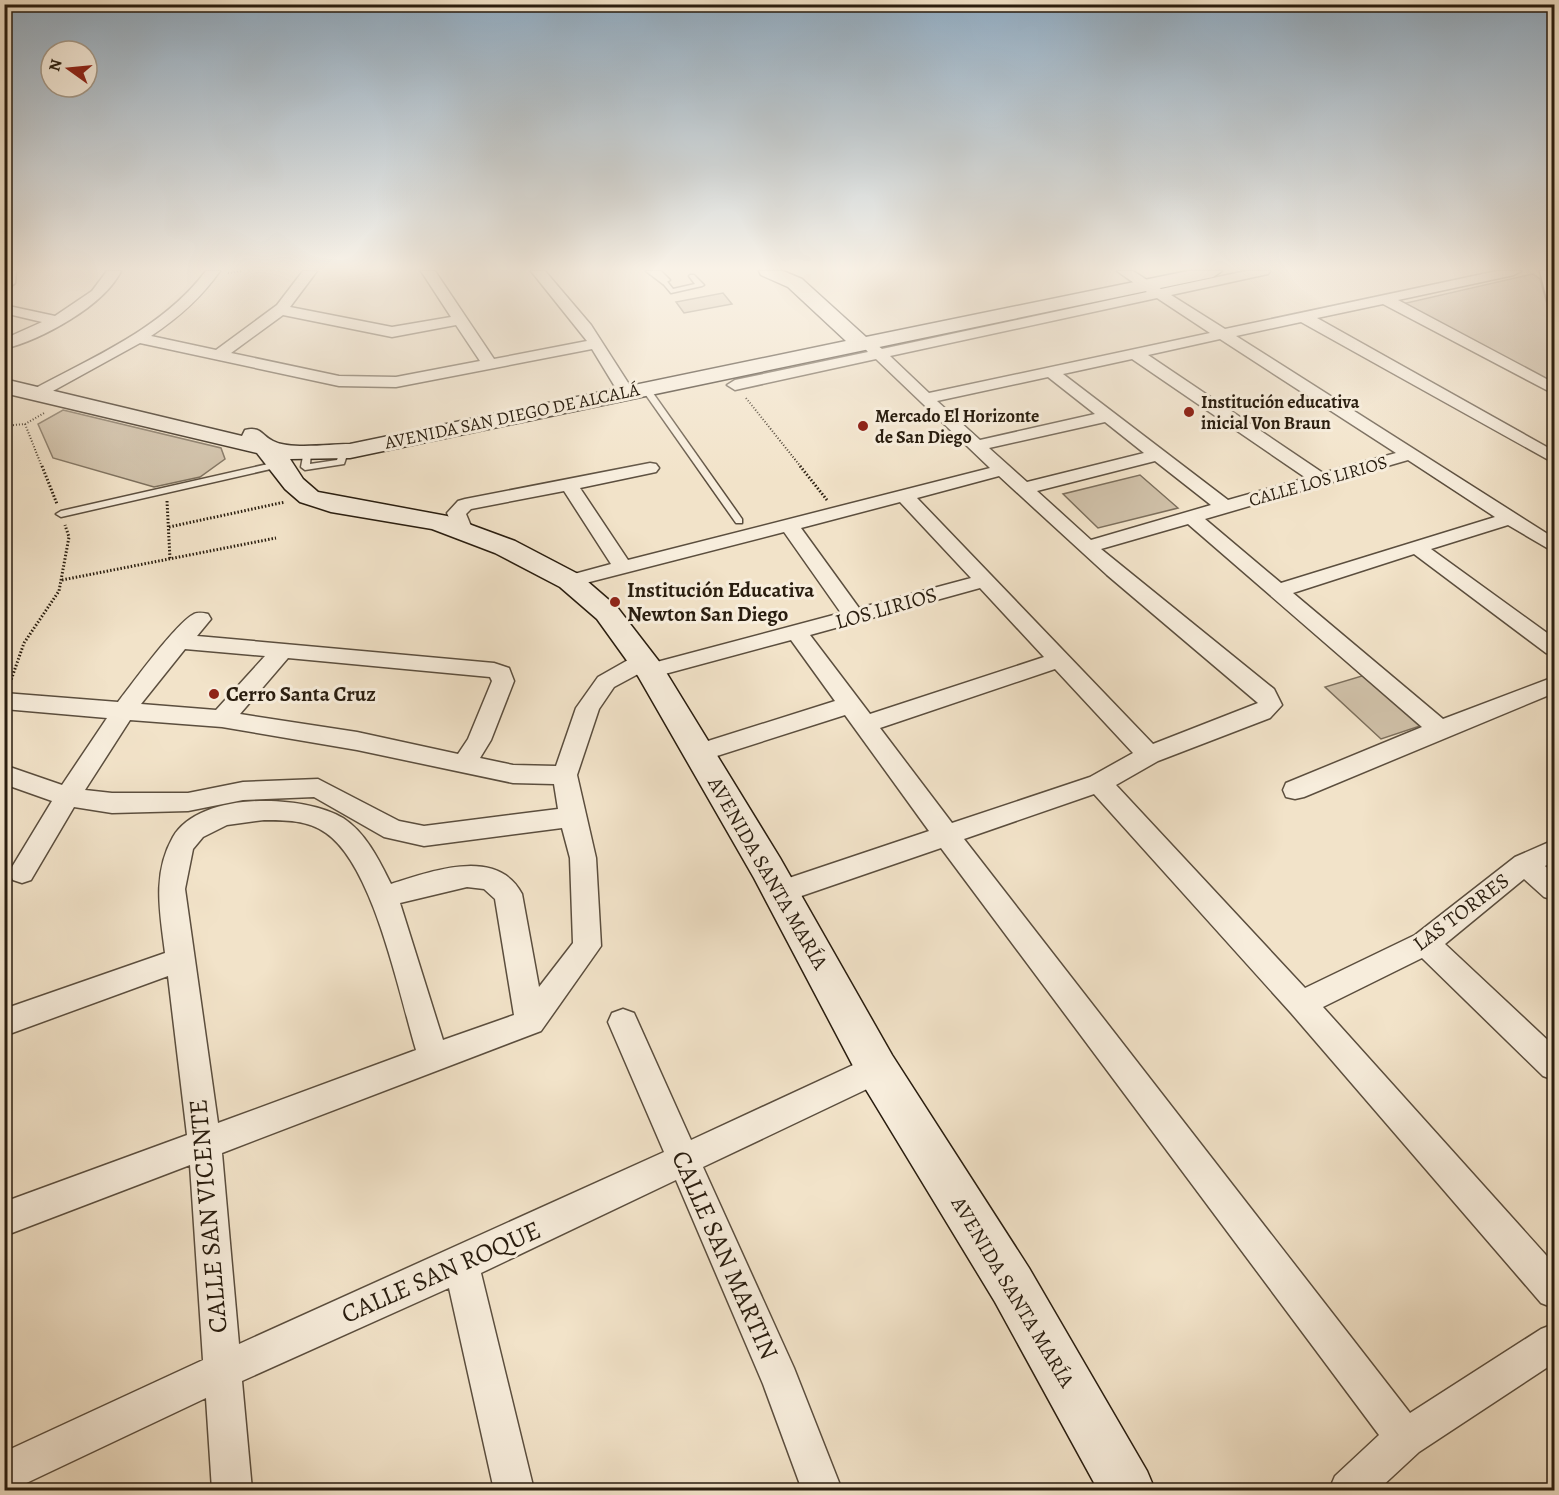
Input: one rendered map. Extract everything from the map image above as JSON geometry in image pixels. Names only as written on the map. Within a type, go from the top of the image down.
[{"type":"street","points":[[51,393],[133,341]]},
{"type":"street","points":[[150,341],[339,381],[366,383],[396,382],[596,344]]},
{"type":"street","points":[[219,355],[239,341]]},
{"type":"street","points":[[474,341],[490,365]]},
{"type":"street","points":[[593,341],[635,390]]},
{"type":"street","points":[[781,892],[1099,783],[1149,755],[1262,712],[1270,705],[1266,695],[1087,547],[862,341]]},
{"type":"street","name":"AVENIDA SAN DIEGO DE ALCALÁ","points":[[4,373],[51,393],[287,462],[635,390],[803,362],[894,341]]},
{"type":"street","points":[[925,399],[1190,341]]},
{"type":"street","points":[[1232,341],[1554,546]]},
{"type":"street","points":[[1346,341],[1554,458]]},
{"type":"street","points":[[1463,341],[1554,389]]},
{"type":"street","points":[[1134,353],[1319,479]]},
{"type":"street","points":[[735,385],[803,362]]},
{"type":"street","points":[[1050,371],[1226,508]]},
{"type":"street","name":"AVENIDA SAN DIEGO DE ALCALÁ","points":[[4,386],[51,393]]},
{"type":"street","points":[[976,446],[1108,416]]},
{"type":"street","name":"AVENIDA SAN DIEGO DE ALCALÁ","points":[[287,462],[300,442],[375,444]]},
{"type":"street","name":"CALLE LOS LIRIOS","points":[[1087,547],[1410,454]]},
{"type":"street","points":[[1023,489],[1158,455]]},
{"type":"street","name":"AVENIDA SANTA MARÍA","points":[[287,462],[331,504],[438,522],[505,547],[570,581],[607,613],[646,666],[699,753],[781,892],[877,1069],[1012,1285],[1128,1491]]},
{"type":"street","points":[[463,531],[456,513],[465,505],[650,468]]},
{"type":"street","points":[[570,581],[1002,470]]},
{"type":"street","points":[[568,485],[623,567]]},
{"type":"street","points":[[904,495],[1149,755]]},
{"type":"street","points":[[1192,518],[1440,729]]},
{"type":"street","points":[[1279,590],[1510,518]]},
{"type":"street","points":[[789,525],[855,617]]},
{"type":"street","points":[[1416,546],[1554,648]]},
{"type":"street","name":"LOS LIRIOS","points":[[565,775],[588,708],[606,682],[646,666],[797,633],[983,581]]},
{"type":"street","points":[[22,872],[123,713],[179,641],[200,619]]},
{"type":"street","points":[[797,633],[946,835],[1405,1438]]},
{"type":"street","points":[[179,641],[483,669],[501,674],[503,681],[479,740],[465,764]]},
{"type":"street","points":[[222,719],[282,651]]},
{"type":"street","points":[[699,753],[857,715],[1058,660]]},
{"type":"street","points":[[1295,790],[1440,729],[1554,685]]},
{"type":"street","points":[[4,1219],[205,1146],[530,1022],[587,946],[583,858],[572,817],[565,775],[513,774],[357,741],[222,719],[123,713],[7,694]]},
{"type":"street","points":[[4,774],[68,797],[112,803],[188,802],[243,791],[318,788],[393,830],[424,836],[572,817]]},
{"type":"street","points":[[1099,783],[1301,1004],[1554,1290]]},
{"type":"street","name":"CALLE SAN VICENTE","points":[[232,1491],[205,1146],[171,889],[179,850],[193,830],[217,818],[263,809],[306,814],[334,825],[359,848],[384,897],[434,1059]]},
{"type":"street","name":"LAS TORRES","points":[[1301,1004],[1425,943],[1524,864],[1554,850]]},
{"type":"street","points":[[1524,864],[1554,889]]},
{"type":"street","points":[[384,897],[466,876],[491,879],[508,894],[530,1022]]},
{"type":"street","points":[[1425,943],[1554,1066]]},
{"type":"street","points":[[4,1023],[178,950]]},
{"type":"street","name":"CALLE SAN MARTIN","points":[[623,1022],[782,1382],[822,1491]]},
{"type":"street","name":"CALLE SAN ROQUE","points":[[4,1473],[221,1371],[461,1264],[877,1069]]},
{"type":"street","points":[[461,1264],[514,1491]]},
{"type":"street","points":[[1361,1487],[1405,1438],[1554,1342]]},
{"type":"lane","points":[[635,390],[739,521]]},
{"type":"lane","points":[[61,514],[287,462]]},
{"type":"path","points":[[735,385],[837,513]]},
{"type":"path","points":[[4,426],[25,424],[51,393]]},
{"type":"path","points":[[7,694],[24,643],[59,591],[69,537],[25,424]]},
{"type":"path","points":[[169,527],[287,462]]},
{"type":"path","points":[[167,491],[170,559]]},
{"type":"path","points":[[61,580],[276,538]]},
{"type":"shaded area","points":[[1472,341],[1554,341],[1554,384]]},
{"type":"shaded area","points":[[63,410],[221,448],[225,459],[200,477],[154,487],[53,458],[38,424]]},
{"type":"shaded area","points":[[1140,475],[1178,508],[1098,528],[1063,494]]},
{"type":"shaded area","points":[[1365,675],[1423,725],[1381,739],[1325,687]]},
{"type":"place","name":"Institución educativa inicial Von Braun","points":[[1189,412]]},
{"type":"place","name":"Mercado El Horizonte de San Diego","points":[[863,426]]},
{"type":"place","name":"Institución Educativa Newton San Diego","points":[[615,602]]},
{"type":"place","name":"Cerro Santa Cruz","points":[[214,694]]}]
